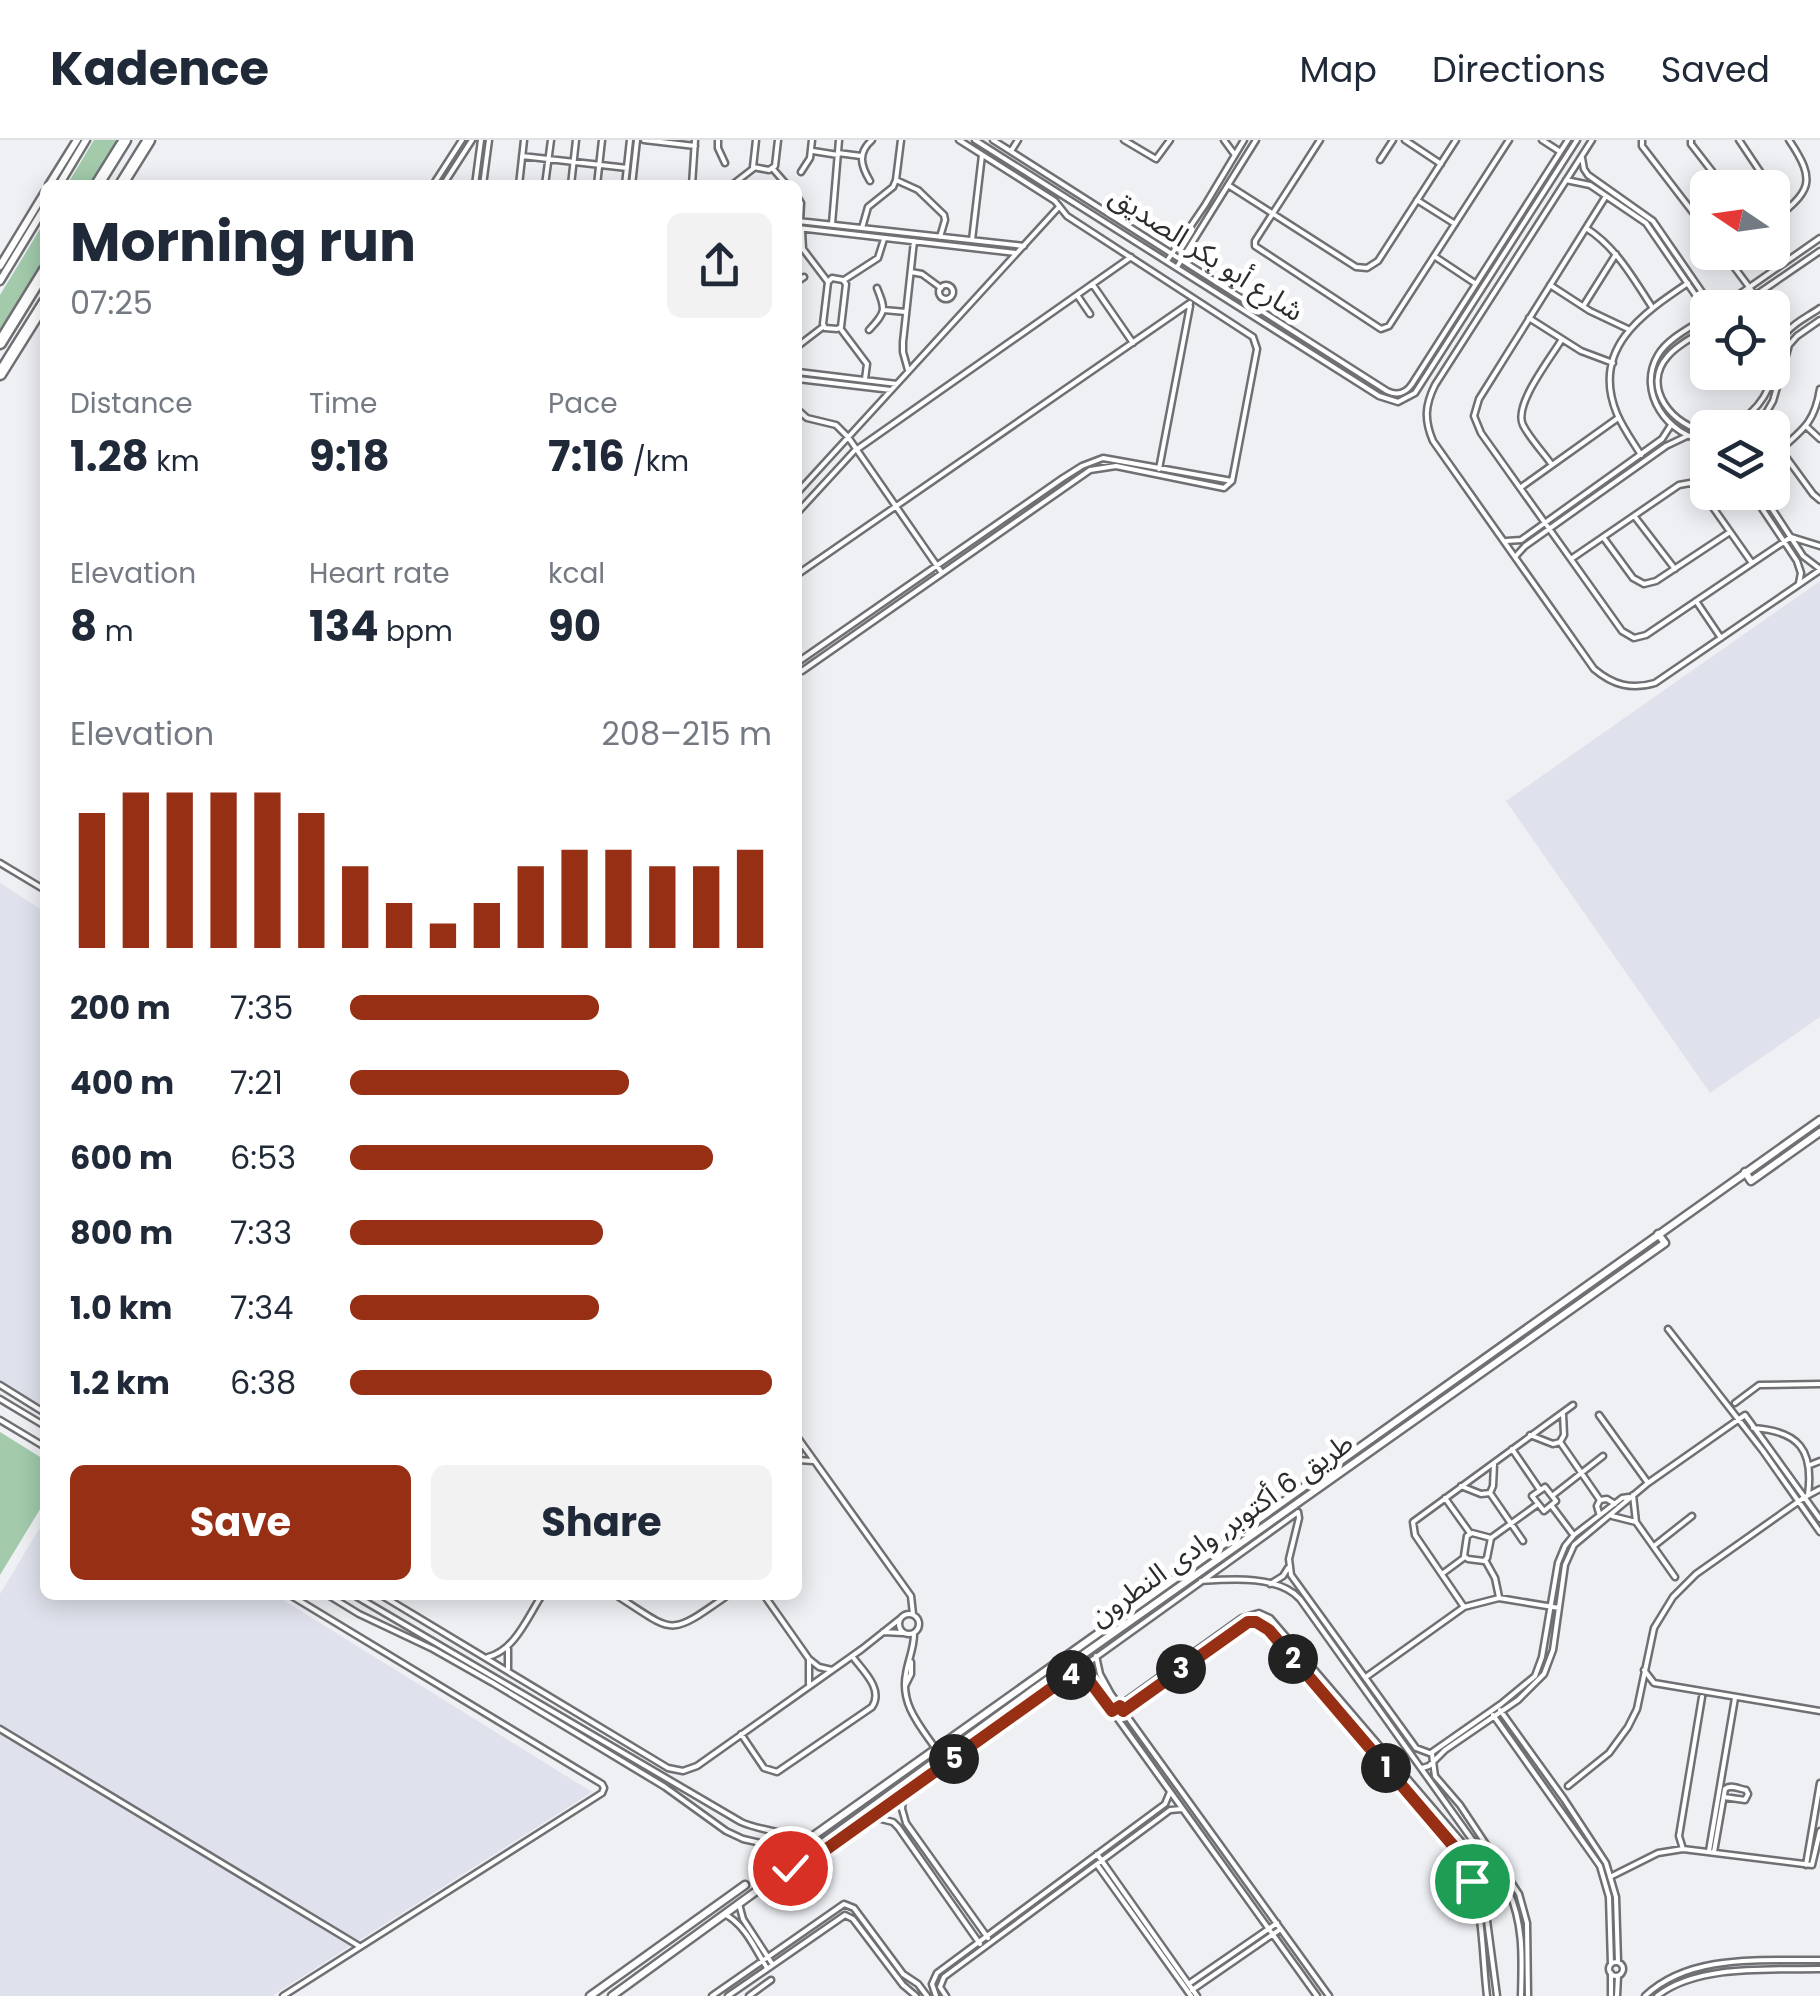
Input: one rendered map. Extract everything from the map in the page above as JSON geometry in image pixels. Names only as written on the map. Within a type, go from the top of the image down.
[{"type":"highway","points":[[100,180],[125,140]]},
{"type":"highway","points":[[125,180],[149,140]]},
{"type":"highway","points":[[0,343],[40,278]]},
{"type":"highway","points":[[0,374],[40,310]]},
{"type":"street","points":[[53,180],[77,140]]},
{"type":"street","points":[[61,180],[86,140]]},
{"type":"street","points":[[436,180],[462,140]]},
{"type":"street","points":[[446,180],[472,140]]},
{"type":"street","points":[[476,180],[480,140]]},
{"type":"street","points":[[484,180],[489,140]]},
{"type":"street","points":[[520,180],[524,140]]},
{"type":"street","points":[[546,180],[550,140]]},
{"type":"street","points":[[571,180],[576,140]]},
{"type":"street","points":[[598,180],[602,140]]},
{"type":"street","points":[[625,180],[630,140]]},
{"type":"street","points":[[633,180],[637,140]]},
{"type":"street","points":[[644,140],[695,143],[692,180]]},
{"type":"street","points":[[716,140],[725,164]]},
{"type":"street","points":[[754,168],[756,140]]},
{"type":"street","points":[[773,169],[778,140]]},
{"type":"street","points":[[801,172],[810,158],[812,140]]},
{"type":"street","points":[[832,224],[839,140]]},
{"type":"street","points":[[870,181],[862,168],[862,156],[872,140]]},
{"type":"street","points":[[862,228],[868,206],[887,193],[896,180],[901,140]]},
{"type":"street","points":[[802,659],[1092,461],[1115,459],[1224,488],[1232,481],[1256,342],[1253,337],[960,140]]},
{"type":"street","points":[[974,140],[1384,400],[1398,402],[1415,393],[1577,140]]},
{"type":"street","name":"شارع أبو بكر الصديق","points":[[993,140],[1350,368],[1387,391],[1399,393]]},
{"type":"street","points":[[1011,152],[1018,140]]},
{"type":"street","points":[[1124,140],[1156,159],[1170,140]]},
{"type":"street","points":[[1177,267],[1254,143],[1224,140]]},
{"type":"street","points":[[1224,140],[1236,155]]},
{"type":"street","points":[[1320,140],[1272,214],[1256,248],[1384,329],[1509,140]]},
{"type":"street","points":[[1380,160],[1393,140]]},
{"type":"street","points":[[1405,140],[1440,164]]},
{"type":"street","points":[[1228,184],[1356,267],[1367,268],[1378,260],[1456,140]]},
{"type":"street","points":[[1542,140],[1560,152]]},
{"type":"street","points":[[1398,402],[1399,393],[1410,388],[1568,140]]},
{"type":"street","points":[[1592,140],[1428,398],[1427,428],[1433,441],[1594,668],[1616,684],[1629,687],[1656,682],[1820,569],[1803,556],[1772,510]]},
{"type":"street","points":[[1642,140],[1642,146],[1690,209]]},
{"type":"street","points":[[1691,140],[1712,170]]},
{"type":"street","points":[[1739,140],[1759,170]]},
{"type":"street","points":[[1789,140],[1807,172],[1803,194],[1790,207]]},
{"type":"street","points":[[1168,260],[1244,142]]},
{"type":"street","points":[[812,151],[862,156]]},
{"type":"street","points":[[972,240],[982,154]]},
{"type":"street","points":[[462,155],[478,158]]},
{"type":"street","points":[[522,156],[626,168]]},
{"type":"street","points":[[1582,156],[1588,175],[1650,217],[1700,290]]},
{"type":"street","points":[[1552,166],[1558,170]]},
{"type":"street","points":[[738,180],[754,168],[773,169],[782,180]]},
{"type":"street","points":[[1040,182],[1045,173]]},
{"type":"street","points":[[896,180],[918,190],[944,215],[940,236]]},
{"type":"street","points":[[1566,180],[1583,182],[1646,223],[1693,290]]},
{"type":"street","points":[[1606,196],[1478,398],[1474,416],[1481,433],[1622,631],[1634,638],[1646,635],[1791,537]]},
{"type":"street","points":[[1417,200],[1455,224]]},
{"type":"street","points":[[0,281],[40,202]]},
{"type":"street","points":[[1205,205],[1212,210]]},
{"type":"street","points":[[802,488],[1059,208]]},
{"type":"street","points":[[0,266],[40,214]]},
{"type":"street","points":[[802,221],[1024,246]]},
{"type":"street","points":[[1586,228],[1616,254],[1652,307]]},
{"type":"street","points":[[802,229],[1018,253]]},
{"type":"street","points":[[828,282],[832,278],[844,280],[878,258],[878,230]]},
{"type":"street","points":[[1745,290],[1820,238]]},
{"type":"street","points":[[909,371],[903,352],[914,241]]},
{"type":"street","points":[[802,244],[828,282],[824,326]]},
{"type":"street","points":[[1499,247],[1506,252]]},
{"type":"street","points":[[1762,290],[1820,251]]},
{"type":"street","points":[[1583,306],[1616,254]]},
{"type":"street","points":[[1434,256],[1476,284]]},
{"type":"street","points":[[802,508],[856,450],[1131,257]]},
{"type":"street","points":[[1737,270],[1751,290]]},
{"type":"street","points":[[910,272],[922,274],[942,288]]},
{"type":"street","points":[[844,280],[840,328],[867,364],[865,380]]},
{"type":"street","points":[[1641,455],[1619,418],[1611,391],[1613,363],[1628,330],[1652,307],[1688,283]]},
{"type":"street","points":[[1092,284],[1133,343]]},
{"type":"street","points":[[1550,285],[1628,330]]},
{"type":"street","points":[[869,330],[884,310],[877,288]]},
{"type":"street","points":[[1078,295],[1090,314]]},
{"type":"street","points":[[1159,471],[1192,296]]},
{"type":"street","points":[[802,569],[1190,304]]},
{"type":"street","points":[[1755,410],[1771,386],[1783,337],[1820,308]]},
{"type":"street","points":[[884,310],[906,312]]},
{"type":"street","points":[[1255,317],[1259,310]]},
{"type":"street","points":[[1529,318],[1581,351],[1613,363]]},
{"type":"street","points":[[1767,410],[1777,393],[1789,345],[1820,320]]},
{"type":"street","points":[[1452,322],[1458,326]]},
{"type":"street","points":[[802,343],[824,326],[840,328]]},
{"type":"street","points":[[1284,336],[1288,328]]},
{"type":"street","points":[[1690,328],[1664,347],[1654,364],[1652,392],[1671,425],[1690,437]]},
{"type":"street","points":[[1552,465],[1520,414],[1562,339]]},
{"type":"street","points":[[1690,341],[1666,358],[1659,380],[1666,408],[1676,420],[1690,427]]},
{"type":"street","points":[[1346,375],[1350,368]]},
{"type":"street","points":[[802,373],[892,390]]},
{"type":"street","points":[[802,380],[897,384]]},
{"type":"street","points":[[1790,441],[1806,427],[1816,410],[1820,389]]},
{"type":"street","points":[[802,413],[836,425],[848,437],[942,573]]},
{"type":"street","points":[[1520,488],[1619,418]]},
{"type":"street","points":[[1503,540],[1520,540],[1662,440],[1671,425]]},
{"type":"street","points":[[1806,427],[1820,439]]},
{"type":"street","points":[[1515,557],[1549,528],[1670,442],[1687,436]]},
{"type":"street","points":[[1790,462],[1820,500]]},
{"type":"street","points":[[802,671],[1090,470],[1116,466],[1159,471]]},
{"type":"street","points":[[1571,559],[1679,485],[1690,483],[1700,489],[1752,563]]},
{"type":"street","points":[[1763,510],[1800,566],[1798,585]]},
{"type":"street","points":[[1634,516],[1675,569]]},
{"type":"street","points":[[1603,537],[1638,582],[1650,584],[1730,532]]},
{"type":"street","points":[[1791,537],[1820,546]]},
{"type":"street","points":[[1696,601],[1721,638]]},
{"type":"street","points":[[0,863],[40,887]]},
{"type":"street","name":"طريق 6 أكتوبر, وادى النطرون","points":[[788,1854],[879,1795],[1820,1120]]},
{"type":"street","points":[[1745,1172],[1751,1181],[1820,1132]]},
{"type":"street","name":"طريق 6 أكتوبر, وادى النطرون","points":[[612,1996],[788,1866],[812,1854],[936,1749],[1665,1243],[1658,1234]]},
{"type":"street","points":[[1668,1329],[1804,1497],[1820,1532]]},
{"type":"street","points":[[1735,1403],[1758,1386],[1820,1384]]},
{"type":"street","points":[[0,1386],[38,1408],[31,1418]]},
{"type":"street","points":[[0,1399],[40,1423]]},
{"type":"street","points":[[1464,1606],[1414,1535],[1416,1519],[1573,1405]]},
{"type":"street","points":[[1530,1435],[1553,1444],[1560,1442],[1564,1435],[1563,1412]]},
{"type":"street","points":[[1600,1415],[1648,1482]]},
{"type":"street","points":[[1422,1768],[1429,1766],[1443,1748],[1534,1686],[1547,1670],[1568,1553],[1578,1541],[1648,1482],[1745,1415],[1820,1519]]},
{"type":"street","points":[[0,1420],[40,1444]]},
{"type":"street","points":[[1754,1428],[1787,1435],[1805,1451],[1810,1465],[1804,1497]]},
{"type":"street","points":[[1560,1442],[1600,1500]]},
{"type":"street","points":[[802,1445],[911,1596],[917,1623],[906,1700],[936,1749]]},
{"type":"street","points":[[1512,1450],[1540,1490]]},
{"type":"street","points":[[1552,1496],[1603,1456]]},
{"type":"street","points":[[802,1458],[814,1462]]},
{"type":"street","points":[[1810,1465],[1820,1461]]},
{"type":"street","points":[[1461,1486],[1482,1494],[1490,1492],[1494,1462]]},
{"type":"street","points":[[1544,1487],[1552,1496],[1556,1502],[1544,1511],[1532,1496],[1544,1487]]},
{"type":"street","points":[[1568,1786],[1622,1739],[1634,1716],[1654,1628],[1673,1597],[1696,1574],[1820,1488]]},
{"type":"street","points":[[1490,1492],[1523,1541]]},
{"type":"street","points":[[1499,1709],[1538,1671],[1565,1546],[1622,1498],[1631,1496]]},
{"type":"street","points":[[1631,1496],[1636,1522],[1675,1577]]},
{"type":"street","points":[[1445,1498],[1470,1533],[1491,1538]]},
{"type":"street","points":[[1600,1500],[1608,1499],[1615,1504]]},
{"type":"street","points":[[1600,1500],[1600,1515]]},
{"type":"street","points":[[1500,1598],[1486,1560],[1491,1538],[1538,1504]]},
{"type":"street","points":[[1551,1505],[1574,1535]]},
{"type":"street","points":[[812,1854],[873,1817],[1298,1512],[1288,1568],[1270,1584]]},
{"type":"street","points":[[1610,1516],[1636,1522]]},
{"type":"street","points":[[1654,1546],[1692,1516]]},
{"type":"street","points":[[1465,1557],[1470,1533]]},
{"type":"street","points":[[1442,1574],[1465,1557]]},
{"type":"street","points":[[1465,1557],[1486,1560]]},
{"type":"street","points":[[1288,1568],[1366,1677],[1422,1768],[1443,1791]]},
{"type":"street","points":[[1201,1581],[1237,1579],[1291,1590],[1418,1750],[1431,1752],[1443,1748]]},
{"type":"street","points":[[1300,1598],[1306,1594]]},
{"type":"street","points":[[1366,1677],[1464,1606],[1500,1598],[1559,1608]]},
{"type":"street","points":[[283,1996],[602,1793],[604,1788],[298,1600]]},
{"type":"street","points":[[336,1600],[493,1683],[665,1787],[726,1830],[788,1854]]},
{"type":"street","points":[[345,1600],[346,1607]]},
{"type":"street","points":[[390,1600],[672,1770],[682,1771],[694,1768],[902,1618],[913,1614]]},
{"type":"street","points":[[510,1672],[506,1656],[510,1645],[539,1600]]},
{"type":"street","points":[[624,1600],[659,1623],[672,1626],[689,1622],[721,1600]]},
{"type":"street","points":[[768,1600],[809,1659],[832,1670]]},
{"type":"street","points":[[360,1614],[367,1607],[365,1601]]},
{"type":"street","points":[[365,1601],[741,1822],[808,1840]]},
{"type":"street","points":[[1308,1610],[1314,1606]]},
{"type":"street","points":[[1114,1714],[1242,1618],[1264,1615],[1285,1634],[1472,1854],[1479,1868],[1497,1996]]},
{"type":"street","points":[[902,1618],[900,1628],[909,1636],[914,1634]]},
{"type":"street","points":[[1122,1708],[1248,1622],[1269,1630],[1462,1856],[1470,1872],[1476,1904],[1487,1996]]},
{"type":"street","points":[[1323,1631],[1330,1626]]},
{"type":"street","points":[[883,1632],[903,1632]]},
{"type":"street","points":[[1329,1640],[1336,1634]]},
{"type":"street","points":[[485,1658],[510,1645]]},
{"type":"street","points":[[741,1734],[764,1768],[777,1772],[872,1707],[877,1700],[876,1690],[852,1656]]},
{"type":"street","points":[[1096,1656],[1111,1694],[1329,1996]]},
{"type":"street","points":[[808,1687],[809,1659]]},
{"type":"street","points":[[1644,1670],[1654,1683]]},
{"type":"street","points":[[1070,1675],[1091,1683],[1104,1699],[1317,1996]]},
{"type":"street","points":[[1640,1692],[1654,1683],[1820,1710]]},
{"type":"street","points":[[1030,1686],[1038,1698]]},
{"type":"street","points":[[1104,1699],[1111,1694]]},
{"type":"street","points":[[1683,1849],[1680,1836],[1702,1696]]},
{"type":"street","points":[[1712,1851],[1735,1697]]},
{"type":"street","points":[[1499,1709],[1612,1876],[1616,1897],[1614,1963],[1609,1968],[1614,1996]]},
{"type":"street","points":[[1492,1713],[1592,1852],[1605,1880],[1610,1905],[1614,1963]]},
{"type":"street","points":[[0,1729],[359,1946]]},
{"type":"street","points":[[1431,1752],[1433,1773],[1511,1897],[1520,1924],[1528,1996]]},
{"type":"street","points":[[1809,1865],[1820,1783]]},
{"type":"street","points":[[1550,1793],[1556,1788]]},
{"type":"street","points":[[1712,1851],[1724,1797],[1726,1788],[1746,1790],[1748,1794],[1744,1800],[1724,1797]]},
{"type":"street","points":[[946,1996],[940,1987],[942,1979],[1165,1804],[1170,1792]]},
{"type":"street","points":[[1413,1799],[1420,1793]]},
{"type":"street","points":[[902,1796],[902,1814],[911,1830],[989,1939]]},
{"type":"street","points":[[989,1939],[1170,1810],[1183,1810]]},
{"type":"street","points":[[873,1817],[893,1822],[904,1835],[981,1945]]},
{"type":"street","points":[[904,1835],[911,1830]]},
{"type":"street","points":[[1809,1865],[1820,1831]]},
{"type":"street","points":[[1605,1880],[1658,1853],[1683,1849],[1809,1865]]},
{"type":"street","points":[[1095,1856],[1190,1991]]},
{"type":"street","points":[[590,1996],[745,1885]]},
{"type":"street","points":[[947,1896],[955,1891]]},
{"type":"street","points":[[739,1903],[764,1959]]},
{"type":"street","points":[[712,1996],[838,1906],[850,1905]]},
{"type":"street","points":[[847,1915],[850,1905]]},
{"type":"street","points":[[850,1905],[902,1972],[927,1996]]},
{"type":"street","points":[[724,1914],[738,1922],[770,1967]]},
{"type":"street","points":[[728,1996],[840,1916],[847,1915],[854,1919],[903,1986],[916,1996]]},
{"type":"street","points":[[1190,1991],[1277,1923]]},
{"type":"street","points":[[1190,1991],[1281,1929]]},
{"type":"street","points":[[936,1996],[932,1984],[937,1972],[981,1945]]},
{"type":"street","points":[[1646,1996],[1682,1972],[1738,1962],[1820,1960]]},
{"type":"street","points":[[1738,1962],[1738,1972]]},
{"type":"street","points":[[1748,1962],[1749,1971]]},
{"type":"street","points":[[1614,1963],[1623,1968],[1614,1996]]},
{"type":"street","points":[[1658,1996],[1685,1980],[1749,1971],[1820,1969]]},
{"type":"street","points":[[1611,1974],[1618,1976]]},
{"type":"street","points":[[1521,1996],[1525,1979]]},
{"type":"street","points":[[748,1996],[771,1980]]},
{"type":"shaded area","points":[[1820,581],[1820,1017],[1710,1093],[1506,801]]},
{"type":"shaded area","points":[[0,883],[40,909],[40,1414],[0,1389]]},
{"type":"shaded area","points":[[40,1527],[40,1600],[283,1600],[592,1792],[272,1996],[0,1996],[0,1594]]},
{"type":"green space","points":[[94,140],[121,140],[97,180],[70,180]]},
{"type":"green space","points":[[40,229],[40,273],[0,339],[0,295]]},
{"type":"green space","points":[[0,1432],[40,1457],[40,1509],[0,1575]]},
{"type":"route","points":[[790,1868],[797,1869],[814,1858],[1070,1675],[1091,1683],[1112,1711],[1120,1706],[1123,1711],[1252,1622],[1269,1630],[1462,1856],[1472,1881]]}]
